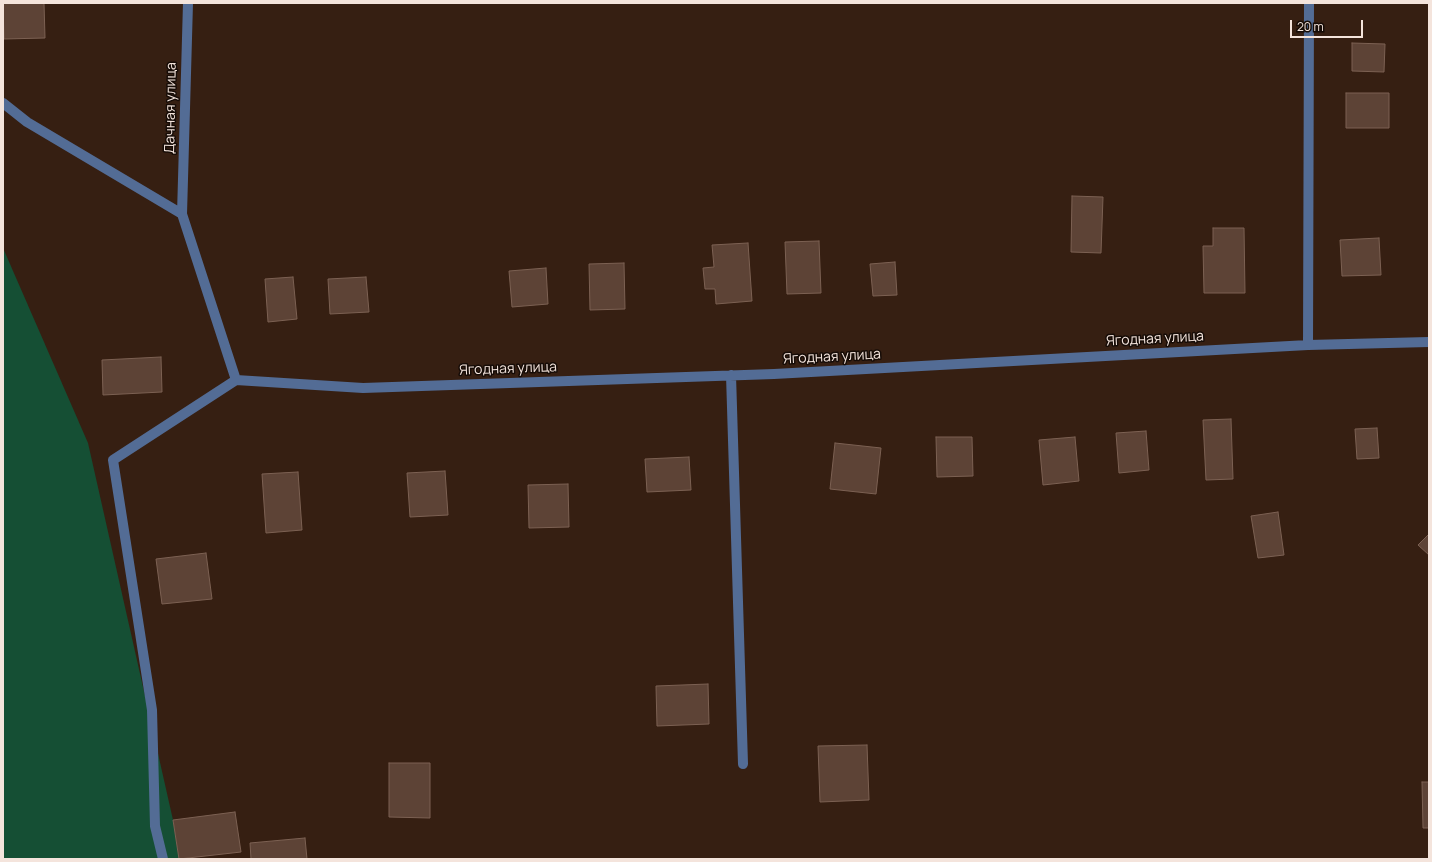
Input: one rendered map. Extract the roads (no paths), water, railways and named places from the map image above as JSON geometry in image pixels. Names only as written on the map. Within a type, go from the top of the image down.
[{"type":"street","name":"Дачная улица","points":[[188,3],[182,214],[236,380]]},
{"type":"street","points":[[1308,345],[1309,3]]},
{"type":"street","points":[[3,103],[27,122],[182,214]]},
{"type":"street","name":"Ягодная улица","points":[[236,380],[363,388],[730,375],[1308,345],[1429,342]]},
{"type":"street","points":[[730,375],[743,764]]},
{"type":"street","points":[[163,859],[155,826],[152,710],[113,460],[236,380]]}]
